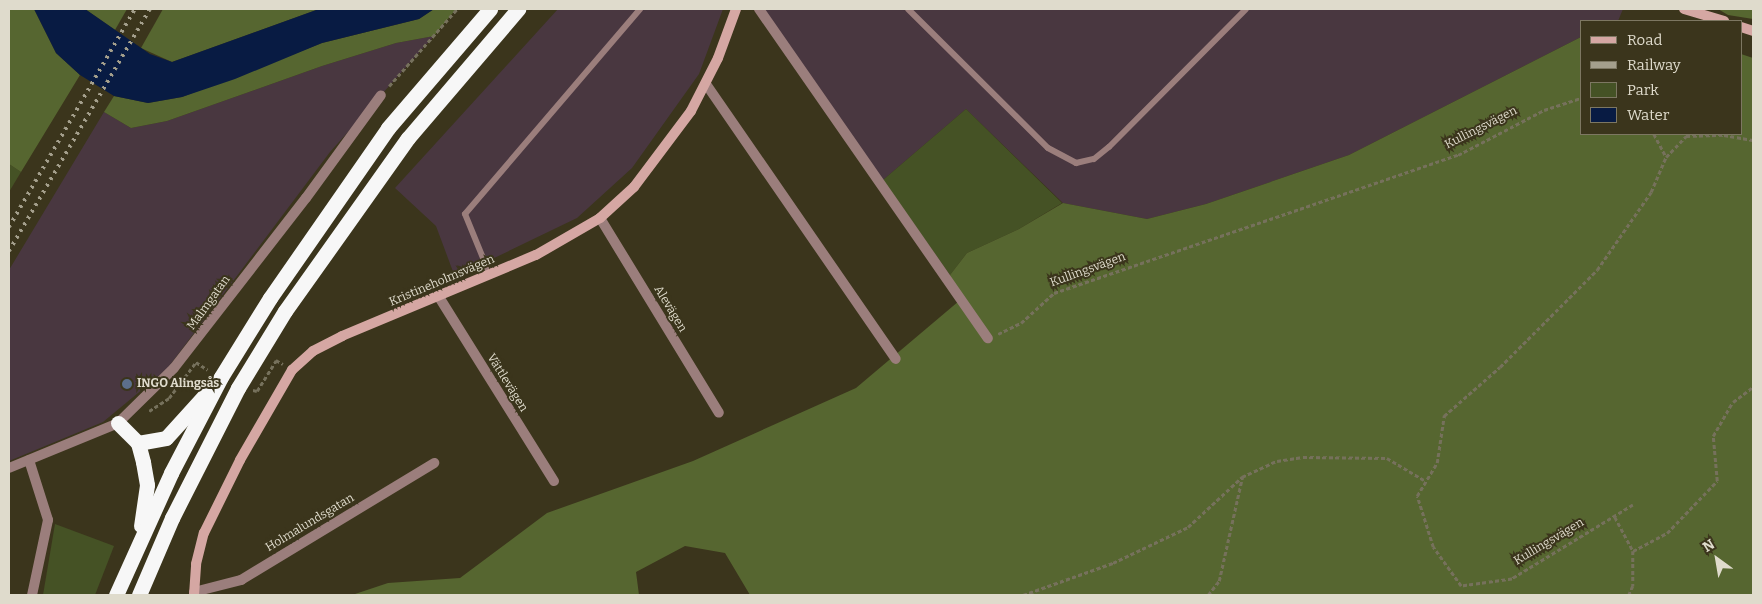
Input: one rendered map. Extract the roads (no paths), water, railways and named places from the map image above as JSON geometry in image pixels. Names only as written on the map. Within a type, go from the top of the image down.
[{"type":"highway","points":[[138,442],[166,438],[270,298],[388,128],[490,9]]},
{"type":"highway","points":[[139,595],[172,518],[238,388],[285,311],[408,138],[518,9]]},
{"type":"highway","points":[[116,595],[215,374]]},
{"type":"highway","points":[[118,423],[138,442],[147,485],[139,541]]},
{"type":"street","name":"Kristineholmsvägen","points":[[194,594],[196,564],[204,532],[240,460],[292,370],[313,350],[342,336],[536,255],[600,218],[634,187],[660,156],[706,84],[736,9]]},
{"type":"street","points":[[759,9],[988,338]]},
{"type":"street","points":[[1684,9],[1721,20]]},
{"type":"street","points":[[706,84],[896,359]]},
{"type":"street","name":"Malmgatan","points":[[9,468],[118,423],[198,340],[381,95]]},
{"type":"street","name":"Alevägen","points":[[600,218],[719,413]]},
{"type":"street","name":"Vättlevägen","points":[[439,297],[554,481]]},
{"type":"street","points":[[29,460],[48,520],[32,595]]},
{"type":"street","name":"Holmalundsgatan","points":[[194,594],[241,580],[434,463]]},
{"type":"lane","points":[[490,275],[465,214],[640,9]]},
{"type":"lane","points":[[908,9],[1048,148],[1076,163],[1094,159],[1109,147],[1246,9]]},
{"type":"water","points":[[34,9],[85,9],[150,54],[172,62],[319,9],[434,9],[419,19],[322,43],[235,79],[182,97],[148,103],[114,96],[80,75],[56,53]]},
{"type":"railway","points":[[9,227],[135,9]]},
{"type":"railway","points":[[9,251],[150,9]]},
{"type":"place","name":"INGO Alingsås","points":[[127,384]]}]
